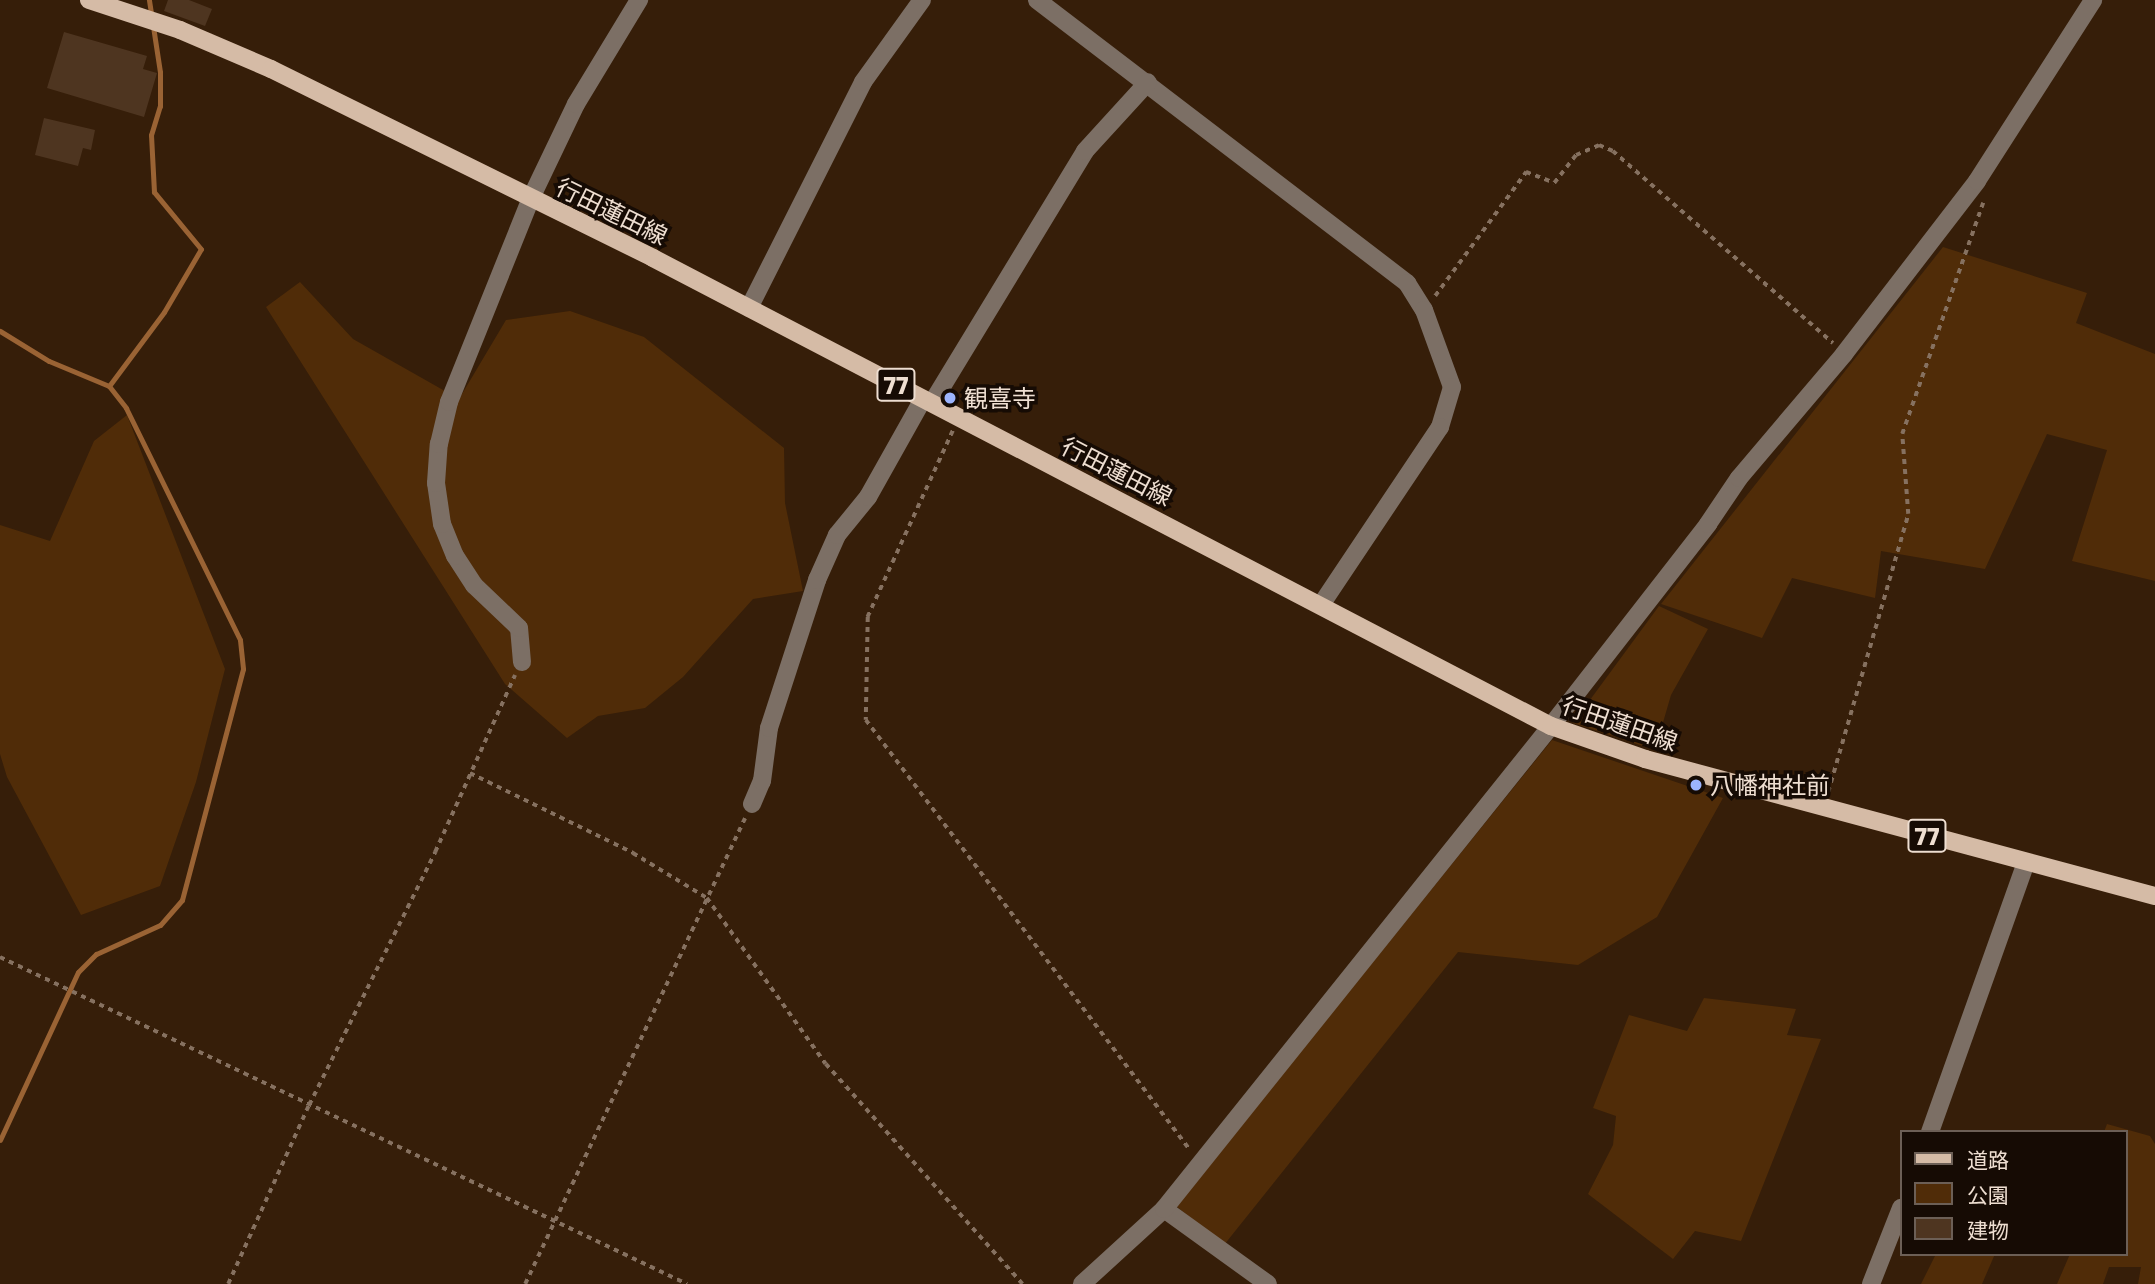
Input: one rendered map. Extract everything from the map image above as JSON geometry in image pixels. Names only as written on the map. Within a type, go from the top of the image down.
[{"type":"main road","name":"行田蓮田線","points":[[89,0],[180,30],[271,69],[531,198],[1322,603],[1551,726],[1645,760],[2155,896]]},
{"type":"street","points":[[522,662],[519,628],[474,584],[455,556],[442,524],[436,483],[449,402],[531,198],[576,104],[639,0]]},
{"type":"street","points":[[749,308],[863,82],[922,0]]},
{"type":"street","points":[[1037,0],[1148,82],[1407,283],[1424,310],[1452,387],[1440,427],[1322,603]]},
{"type":"street","points":[[1082,1284],[1164,1209],[1551,726],[1708,524],[1739,478],[1844,354],[1977,181],[2093,0]]},
{"type":"street","points":[[752,804],[762,780],[769,728],[817,580],[837,535],[868,497],[1084,151],[1148,82]]},
{"type":"street","points":[[1931,1130],[2026,863]]},
{"type":"street","points":[[1164,1209],[1268,1284]]},
{"type":"street","points":[[1871,1284],[1899,1213]]},
{"type":"path","points":[[1424,310],[1526,172],[1555,183],[1576,155],[1600,145],[1613,151],[1784,296],[1844,354]]},
{"type":"path","points":[[1823,808],[1908,514],[1902,434],[1982,212],[1983,194],[1977,181]]},
{"type":"path","points":[[959,417],[868,617],[866,720],[1161,1118],[1200,1163]]},
{"type":"path","points":[[228,1284],[309,1105],[522,662]]},
{"type":"path","points":[[470,773],[633,853],[707,898],[826,1064],[1023,1284]]},
{"type":"path","points":[[525,1284],[752,804]]},
{"type":"path","points":[[0,957],[687,1284]]},
{"type":"green space","points":[[1943,247],[2087,293],[2076,323],[2155,354],[2155,581],[2072,561],[2107,450],[2047,434],[1985,569],[1881,551],[1875,598],[1792,578],[1762,638],[1661,604]]},
{"type":"green space","points":[[300,282],[353,339],[459,399],[506,320],[570,311],[644,337],[784,448],[785,503],[803,591],[753,599],[683,677],[645,708],[598,716],[567,738],[505,684],[266,307]]},
{"type":"green space","points":[[127,415],[225,669],[196,782],[160,886],[81,915],[7,777],[0,754],[0,525],[50,541],[94,441]]},
{"type":"green space","points":[[1659,606],[1708,629],[1671,695],[1655,750],[1573,723]]},
{"type":"green space","points":[[1552,740],[1723,798],[1657,917],[1578,965],[1458,952],[1224,1245],[1176,1206]]},
{"type":"green space","points":[[1704,998],[1796,1009],[1787,1035],[1821,1039],[1741,1241],[1695,1231],[1673,1259],[1588,1194],[1613,1145],[1616,1116],[1593,1108],[1629,1015],[1687,1031]]},
{"type":"green space","points":[[2107,1124],[2150,1136],[2155,1144],[2155,1284],[2138,1284],[2141,1267],[2109,1267],[2103,1284],[2057,1284],[2069,1256],[2127,1256],[2127,1130],[2105,1130]]},
{"type":"green space","points":[[1935,1256],[1994,1256],[1982,1284],[1921,1284]]},
{"type":"building","points":[[168,0],[189,0],[212,9],[205,26],[164,11]]},
{"type":"building","points":[[64,32],[147,56],[143,69],[157,73],[144,117],[47,88]]},
{"type":"building","points":[[44,118],[95,130],[91,150],[83,148],[78,166],[35,155]]},
{"type":"waterway","points":[[109,386],[164,312],[201,249],[154,192],[151,135],[160,106],[160,72],[149,0]]},
{"type":"waterway","points":[[0,331],[49,361],[109,386],[126,408],[240,640],[243,669],[182,900],[160,925],[96,954],[78,972],[0,1140]]},
{"type":"place","name":"観喜寺","points":[[950,398]]},
{"type":"place","name":"八幡神社前","points":[[1696,785]]}]
